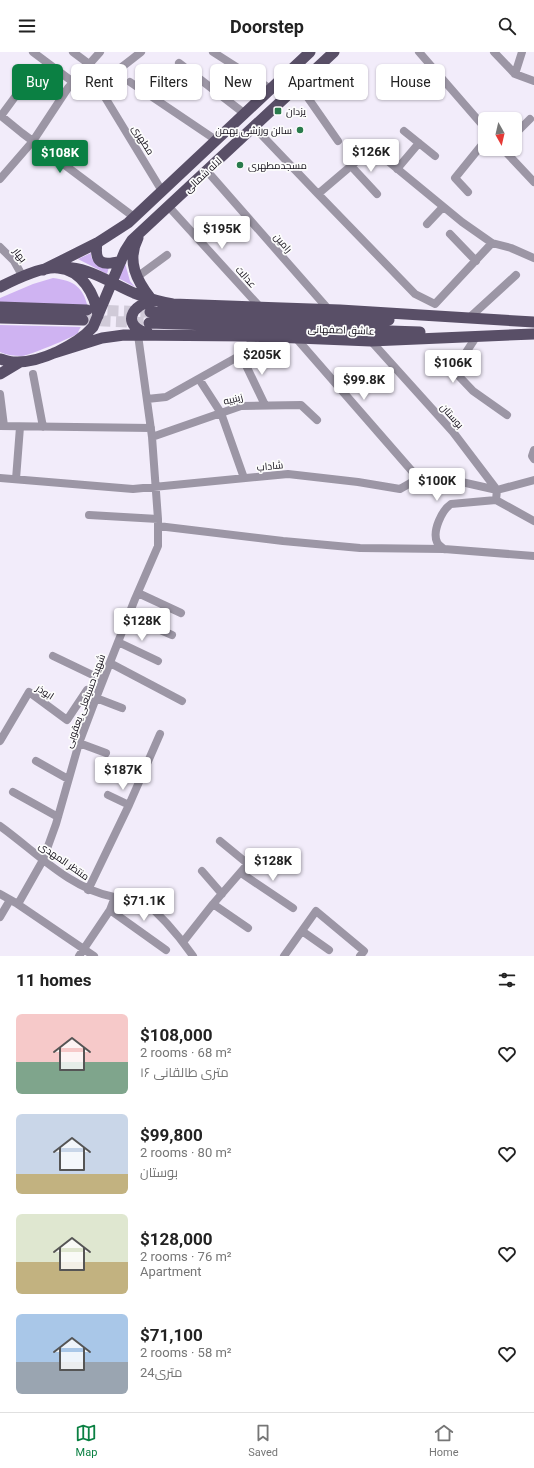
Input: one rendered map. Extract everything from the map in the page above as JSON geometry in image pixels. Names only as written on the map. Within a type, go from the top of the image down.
[{"type":"main road","name":"لاله شمالی","points":[[321,64],[333,52]]},
{"type":"main road","name":"لاله شمالی","points":[[43,270],[97,244],[128,223],[308,53]]},
{"type":"main road","name":"لاله شمالی","points":[[54,353],[77,342],[93,327],[125,252],[132,240],[283,100]]},
{"type":"main road","points":[[141,233],[135,244],[133,258],[137,277],[141,286],[154,300]]},
{"type":"main road","points":[[97,244],[95,253],[98,260],[103,263],[111,264],[121,261]]},
{"type":"main road","points":[[0,287],[43,270],[69,266],[80,268],[154,300],[173,304],[329,310],[534,322]]},
{"type":"main road","points":[[58,268],[74,273],[84,281],[92,293],[97,305],[98,316]]},
{"type":"main road","points":[[154,300],[135,308],[132,321],[136,328],[143,332],[156,335]]},
{"type":"main road","points":[[0,307],[85,315],[0,318]]},
{"type":"main road","name":"عاشق اصفهانی","points":[[534,322],[150,317],[371,332],[534,334]]},
{"type":"main road","points":[[1,359],[20,362],[102,338],[124,335],[256,336],[371,341],[534,334]]},
{"type":"main road","points":[[0,374],[20,362]]},
{"type":"street","points":[[33,52],[71,80]]},
{"type":"street","points":[[73,52],[89,64],[100,52]]},
{"type":"street","points":[[126,64],[141,52]]},
{"type":"street","points":[[213,52],[271,89]]},
{"type":"street","points":[[419,52],[478,120]]},
{"type":"street","points":[[494,52],[515,74],[534,82]]},
{"type":"street","points":[[515,74],[522,52]]},
{"type":"street","points":[[179,63],[245,114]]},
{"type":"street","points":[[130,82],[216,140]]},
{"type":"street","points":[[0,179],[33,141],[71,85]]},
{"type":"street","points":[[12,100],[0,115],[134,217]]},
{"type":"street","name":"مطهری","points":[[107,100],[162,190]]},
{"type":"street","points":[[309,100],[338,141]]},
{"type":"street","points":[[522,127],[530,119]]},
{"type":"street","points":[[254,127],[415,294],[435,304],[492,243]]},
{"type":"street","points":[[404,131],[435,156]]},
{"type":"street","points":[[397,169],[419,143]]},
{"type":"street","points":[[318,194],[372,148],[462,222],[492,243],[511,248],[534,258]]},
{"type":"street","points":[[468,192],[454,178],[478,150]]},
{"type":"street","points":[[510,156],[534,182]]},
{"type":"street","points":[[351,166],[377,194]]},
{"type":"street","name":"رامین","points":[[207,171],[329,310]]},
{"type":"street","points":[[427,224],[443,206]]},
{"type":"street","name":"عدالت","points":[[169,207],[260,307]]},
{"type":"street","points":[[450,234],[476,261]]},
{"type":"street","name":"بهار","points":[[0,247],[14,261],[23,277]]},
{"type":"street","points":[[137,277],[167,256]]},
{"type":"street","points":[[469,318],[516,276]]},
{"type":"street","name":"شهید حسینعلی یعقوبی","points":[[0,917],[14,902],[43,860],[58,817],[79,743],[128,616],[158,546],[158,522],[152,437],[138,335]]},
{"type":"street","points":[[147,399],[166,397],[241,356],[256,336]]},
{"type":"street","points":[[476,337],[454,370],[473,391],[507,415]]},
{"type":"street","points":[[296,338],[418,478]]},
{"type":"street","name":"بوستان","points":[[371,341],[453,432],[497,490]]},
{"type":"street","points":[[241,356],[264,405]]},
{"type":"street","points":[[33,374],[43,427]]},
{"type":"street","points":[[199,379],[221,413],[244,478]]},
{"type":"street","points":[[0,394],[2,426],[151,428]]},
{"type":"street","name":"زینبیه","points":[[152,437],[241,406],[301,405],[317,420]]},
{"type":"street","points":[[16,479],[20,427]]},
{"type":"street","points":[[534,450],[532,456],[534,459]]},
{"type":"street","name":"شاداب","points":[[0,478],[132,489],[288,474],[358,482],[400,489],[426,474],[497,490],[534,480]]},
{"type":"street","points":[[496,500],[497,490]]},
{"type":"street","points":[[444,549],[437,542],[436,533],[439,520],[445,508],[451,504],[496,500],[534,521]]},
{"type":"street","points":[[89,515],[158,522],[283,541],[360,548],[444,549],[534,556]]},
{"type":"street","points":[[138,593],[181,613]]},
{"type":"street","points":[[128,616],[172,636]]},
{"type":"street","points":[[118,642],[158,661]]},
{"type":"street","points":[[53,656],[103,680]]},
{"type":"street","points":[[110,663],[182,701]]},
{"type":"street","name":"ابوذر","points":[[0,741],[29,692],[67,720],[87,690]]},
{"type":"street","points":[[96,698],[122,708]]},
{"type":"street","points":[[88,890],[129,805],[160,734]]},
{"type":"street","points":[[79,743],[106,753]]},
{"type":"street","points":[[36,761],[68,779]]},
{"type":"street","points":[[127,762],[144,771]]},
{"type":"street","points":[[13,792],[58,817]]},
{"type":"street","points":[[108,795],[129,805]]},
{"type":"street","name":"منتظر المهدی","points":[[0,826],[43,860],[88,890],[115,897],[139,897],[157,911],[173,929],[193,956]]},
{"type":"street","points":[[183,942],[213,904],[250,862],[220,841]]},
{"type":"street","points":[[202,871],[222,894]]},
{"type":"street","points":[[241,873],[293,908]]},
{"type":"street","points":[[0,894],[14,902],[81,952],[94,956]]},
{"type":"street","points":[[81,952],[110,910],[115,897]]},
{"type":"street","points":[[213,904],[248,928]]},
{"type":"street","points":[[110,910],[166,950]]},
{"type":"street","points":[[284,956],[316,911],[364,951],[360,956]]},
{"type":"street","points":[[302,931],[329,950]]},
{"type":"shaded area","points":[[91,253],[94,261],[109,267],[107,274],[78,259]]},
{"type":"shaded area","points":[[125,263],[130,281],[135,287],[118,278]]},
{"type":"shaded area","points":[[53,278],[67,281],[76,286],[83,294],[88,308],[0,305],[0,298],[33,284]]},
{"type":"shaded area","points":[[0,325],[81,327],[78,333],[68,339],[33,353],[19,356],[8,355],[0,352]]},
{"type":"tunnel","points":[[91,310],[150,312]]},
{"type":"tunnel","points":[[83,320],[149,323]]},
{"type":"place","name":"یزدان","points":[[278,111]]},
{"type":"place","name":"سالن ورزشی بهمن","points":[[300,130]]},
{"type":"place","name":"مسجدمطهری","points":[[240,165]]}]
